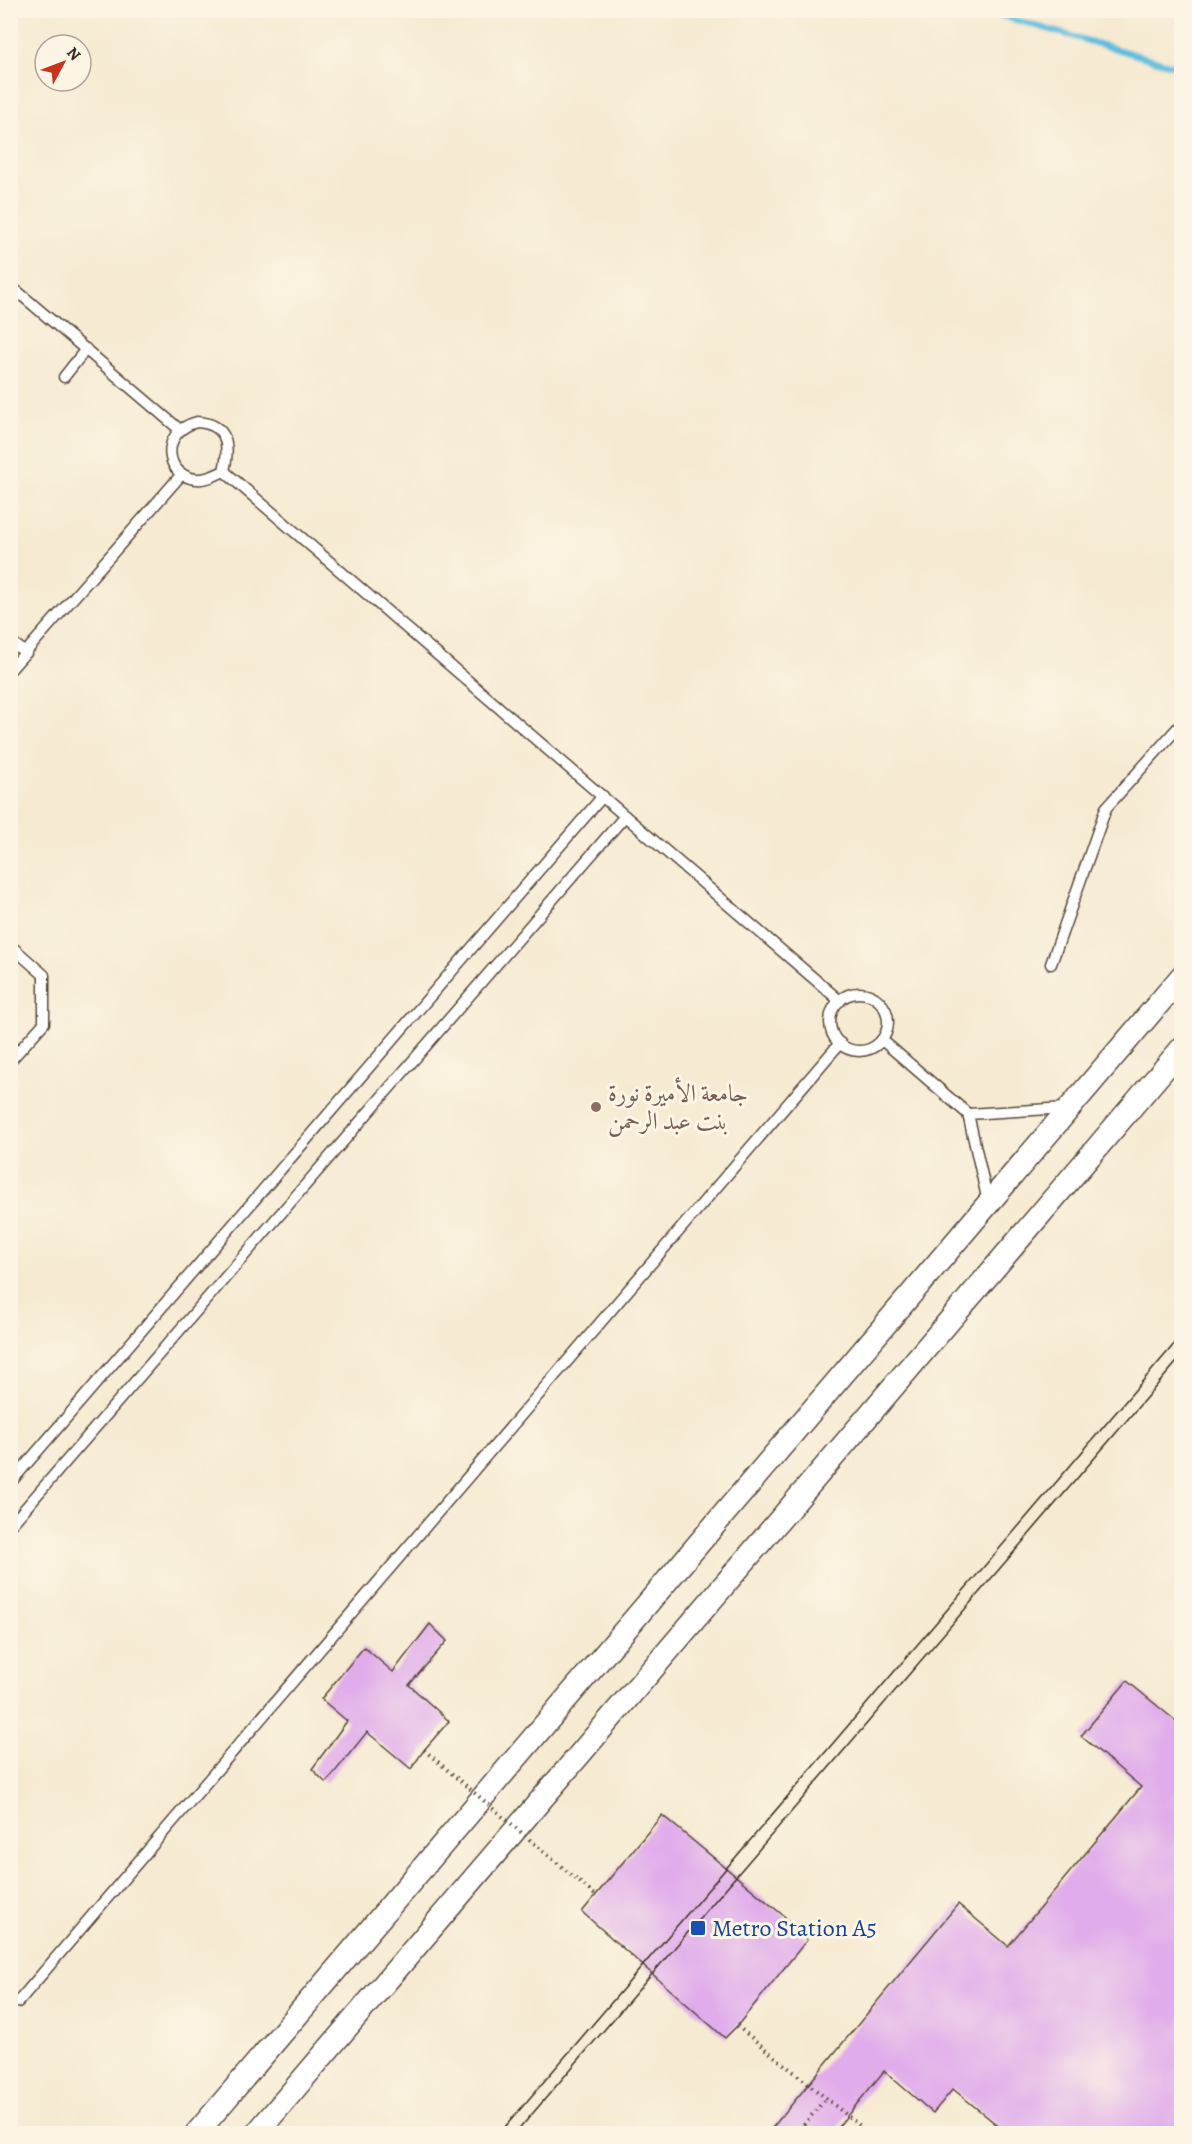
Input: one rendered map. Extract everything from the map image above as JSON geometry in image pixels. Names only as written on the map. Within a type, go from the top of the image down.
[{"type":"street","points":[[196,2133],[1182,976]]},
{"type":"street","points":[[256,2133],[1182,1048]]},
{"type":"lane","points":[[10,293],[18,292],[180,429]]},
{"type":"lane","points":[[64,377],[86,349]]},
{"type":"lane","points":[[197,422],[206,422],[222,433],[228,451],[224,471],[206,479],[196,479],[182,474],[173,463],[170,454],[174,436],[180,429],[197,422]]},
{"type":"lane","points":[[224,471],[840,1001]]},
{"type":"lane","points":[[10,670],[182,474]]},
{"type":"lane","points":[[10,640],[26,653]]},
{"type":"lane","points":[[1051,964],[1106,808],[1182,723]]},
{"type":"lane","points":[[10,1483],[603,796]]},
{"type":"lane","points":[[10,1526],[625,816]]},
{"type":"lane","points":[[10,945],[44,975],[44,1023],[10,1061]]},
{"type":"lane","points":[[857,994],[875,998],[886,1013],[888,1022],[882,1040],[875,1047],[867,1050],[848,1049],[834,1036],[831,1017],[834,1008],[840,1001],[857,994]]},
{"type":"lane","points":[[882,1040],[968,1114],[989,1203]]},
{"type":"lane","points":[[10,2004],[18,2002],[840,1043]]},
{"type":"lane","points":[[968,1114],[1070,1108]]},
{"type":"path","points":[[424,1750],[595,1895]]},
{"type":"path","points":[[737,2026],[870,2133]]},
{"type":"path","points":[[796,2133],[827,2097]]},
{"type":"building","points":[[430,1624],[447,1641],[409,1685],[449,1721],[411,1769],[367,1732],[326,1783],[312,1769],[347,1721],[321,1699],[364,1647],[393,1672]]},
{"type":"building","points":[[1127,1681],[1182,1726],[1182,2133],[1007,2133],[953,2089],[933,2113],[884,2071],[833,2133],[768,2133],[958,1904],[1008,1946],[1141,1787],[1081,1736]]},
{"type":"building","name":"Metro Station A5","points":[[662,1815],[784,1916],[807,1940],[725,2038],[582,1912]]},
{"type":"waterway","points":[[981,10],[1182,68]]},
{"type":"tram line","points":[[499,2134],[1182,1335]]},
{"type":"tram line","points":[[515,2134],[1182,1356]]},
{"type":"place","name":"جامعة الأميرة نورة بنت عبد الرحمن","points":[[596,1107]]},
{"type":"place","name":"Metro Station A5","points":[[698,1928]]}]
